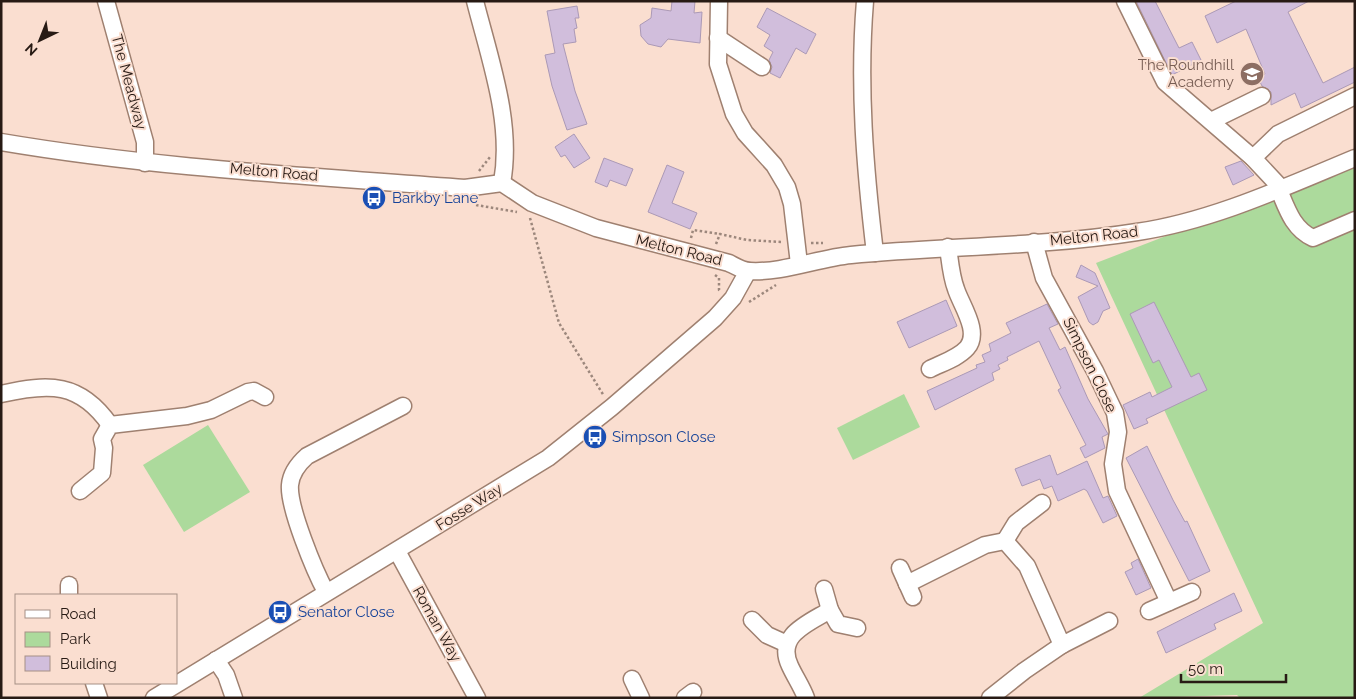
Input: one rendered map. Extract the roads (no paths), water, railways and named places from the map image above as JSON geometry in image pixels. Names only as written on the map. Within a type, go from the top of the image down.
[{"type":"street","name":"The Meadway","points":[[106,1],[145,142],[146,163]]},
{"type":"street","points":[[475,1],[504,125],[506,162],[502,183]]},
{"type":"street","points":[[719,1],[718,64],[734,114],[745,134],[774,165],[787,186],[792,204],[795,243],[799,264]]},
{"type":"street","points":[[865,1],[862,41],[861,110],[875,253]]},
{"type":"street","points":[[1124,1],[1165,82],[1253,158],[1281,189],[1293,221],[1304,234],[1313,238],[1355,220]]},
{"type":"street","points":[[718,38],[762,67]]},
{"type":"street","points":[[1210,121],[1262,96]]},
{"type":"street","points":[[1253,158],[1278,134],[1355,96]]},
{"type":"street","name":"Melton Road","points":[[1,142],[67,154],[146,163],[464,188],[502,183],[532,203],[596,228],[711,258],[748,271],[875,253],[948,247],[998,247],[1138,232],[1185,222],[1281,189],[1355,158]]},
{"type":"street","name":"Simpson Close","points":[[1034,242],[1039,263],[1050,290],[1086,354],[1115,413],[1118,432],[1113,464],[1115,484],[1169,602]]},
{"type":"street","points":[[930,369],[959,355],[969,347],[972,335],[968,318],[956,288],[948,247]]},
{"type":"street","name":"Fosse Way","points":[[178,683],[548,458],[612,407],[715,318],[733,298],[748,271]]},
{"type":"street","points":[[1,394],[27,388],[63,389],[76,392],[98,408],[110,425]]},
{"type":"street","points":[[110,425],[187,416],[211,410],[248,392],[254,391],[265,397]]},
{"type":"street","points":[[326,592],[319,580],[291,502],[290,486],[293,474],[299,463],[308,456],[403,406]]},
{"type":"street","points":[[80,491],[102,473],[104,448],[102,439],[110,425]]},
{"type":"street","points":[[900,568],[910,591],[985,546],[1005,541],[1016,523],[1042,503]]},
{"type":"street","points":[[1005,541],[1017,552],[1032,574],[1062,645]]},
{"type":"street","name":"Roman Way","points":[[396,550],[477,698]]},
{"type":"street","points":[[824,589],[834,617]]},
{"type":"street","points":[[1150,611],[1192,592]]},
{"type":"street","points":[[806,698],[789,665],[786,652],[789,637],[797,629],[834,617],[857,628]]},
{"type":"street","points":[[752,620],[767,635],[787,644]]},
{"type":"street","points":[[990,698],[1024,670],[1062,645],[1109,621]]},
{"type":"street","points":[[216,660],[226,675],[234,698]]},
{"type":"street","points":[[632,679],[641,698]]},
{"type":"street","points":[[94,684],[99,698]]},
{"type":"street","name":"Fosse Way","points":[[154,698],[177,684]]},
{"type":"place","name":"The Roundhill Academy","points":[[1252,74]]},
{"type":"place","name":"Barkby Lane","points":[[374,198]]},
{"type":"place","name":"Simpson Close","points":[[595,437]]},
{"type":"place","name":"Senator Close","points":[[280,612]]}]
